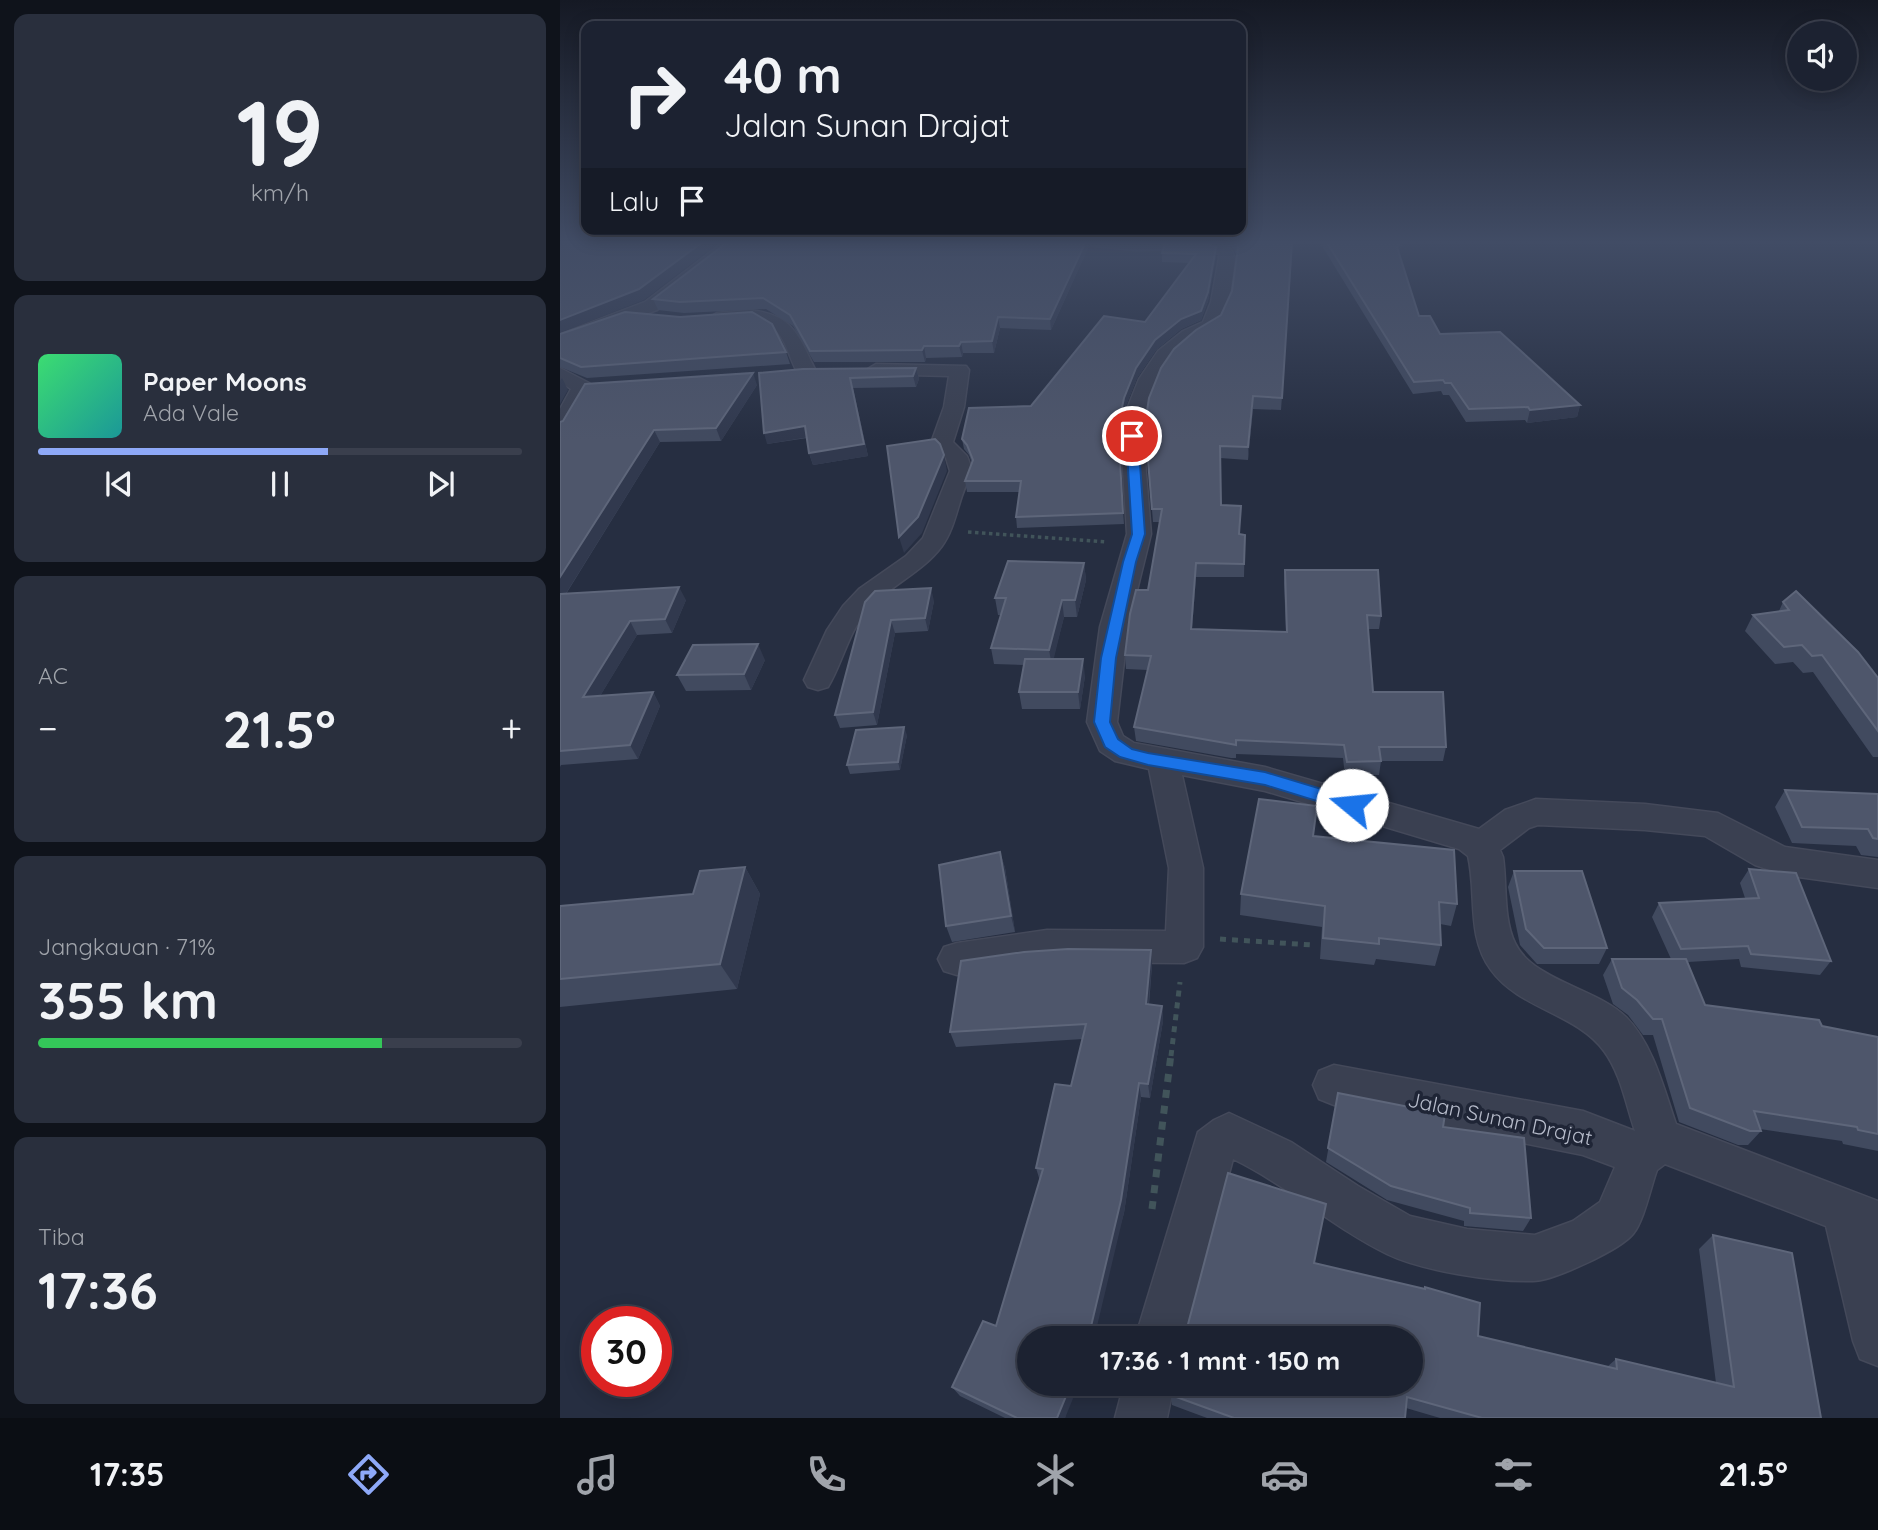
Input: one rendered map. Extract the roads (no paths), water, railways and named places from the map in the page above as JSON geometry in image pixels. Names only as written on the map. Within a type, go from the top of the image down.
[{"type":"street","points":[[560,340],[644,307]]},
{"type":"street","points":[[1164,1326],[1213,1147],[1229,1135],[1276,1157],[1342,1202],[1402,1237],[1467,1252],[1535,1258],[1586,1240],[1617,1218],[1650,1148],[1626,1050],[1611,1029],[1527,979],[1509,965],[1496,944],[1486,857],[1480,846],[1458,834],[1265,779],[1126,753],[1111,743],[1102,722],[1114,626],[1139,534],[1132,436],[1137,409],[1149,379],[1165,355],[1189,335],[1210,325],[1218,307]]},
{"type":"street","points":[[698,320],[751,314],[768,318],[792,340],[806,370]]},
{"type":"street","points":[[629,315],[666,319]]},
{"type":"street","points":[[818,680],[836,639],[858,605],[923,556],[940,532],[957,477],[962,472],[956,456],[942,443],[954,407],[960,372],[948,368],[858,370]]},
{"type":"street","points":[[779,373],[832,370]]},
{"type":"street","points":[[560,374],[582,387],[608,386]]},
{"type":"street","points":[[560,428],[582,387]]},
{"type":"street","points":[[957,959],[1047,946],[1184,942],[1186,868],[1163,761]]},
{"type":"street","points":[[1480,846],[1524,814],[1645,817],[1718,826],[1767,855],[1784,861],[1878,874]]},
{"type":"street","name":"Jalan Sunan Drajat","points":[[1334,1085],[1650,1148],[1861,1218]]},
{"type":"street","points":[[1861,1218],[1878,1341]]},
{"type":"street","points":[[1141,1418],[1146,1396]]}]
